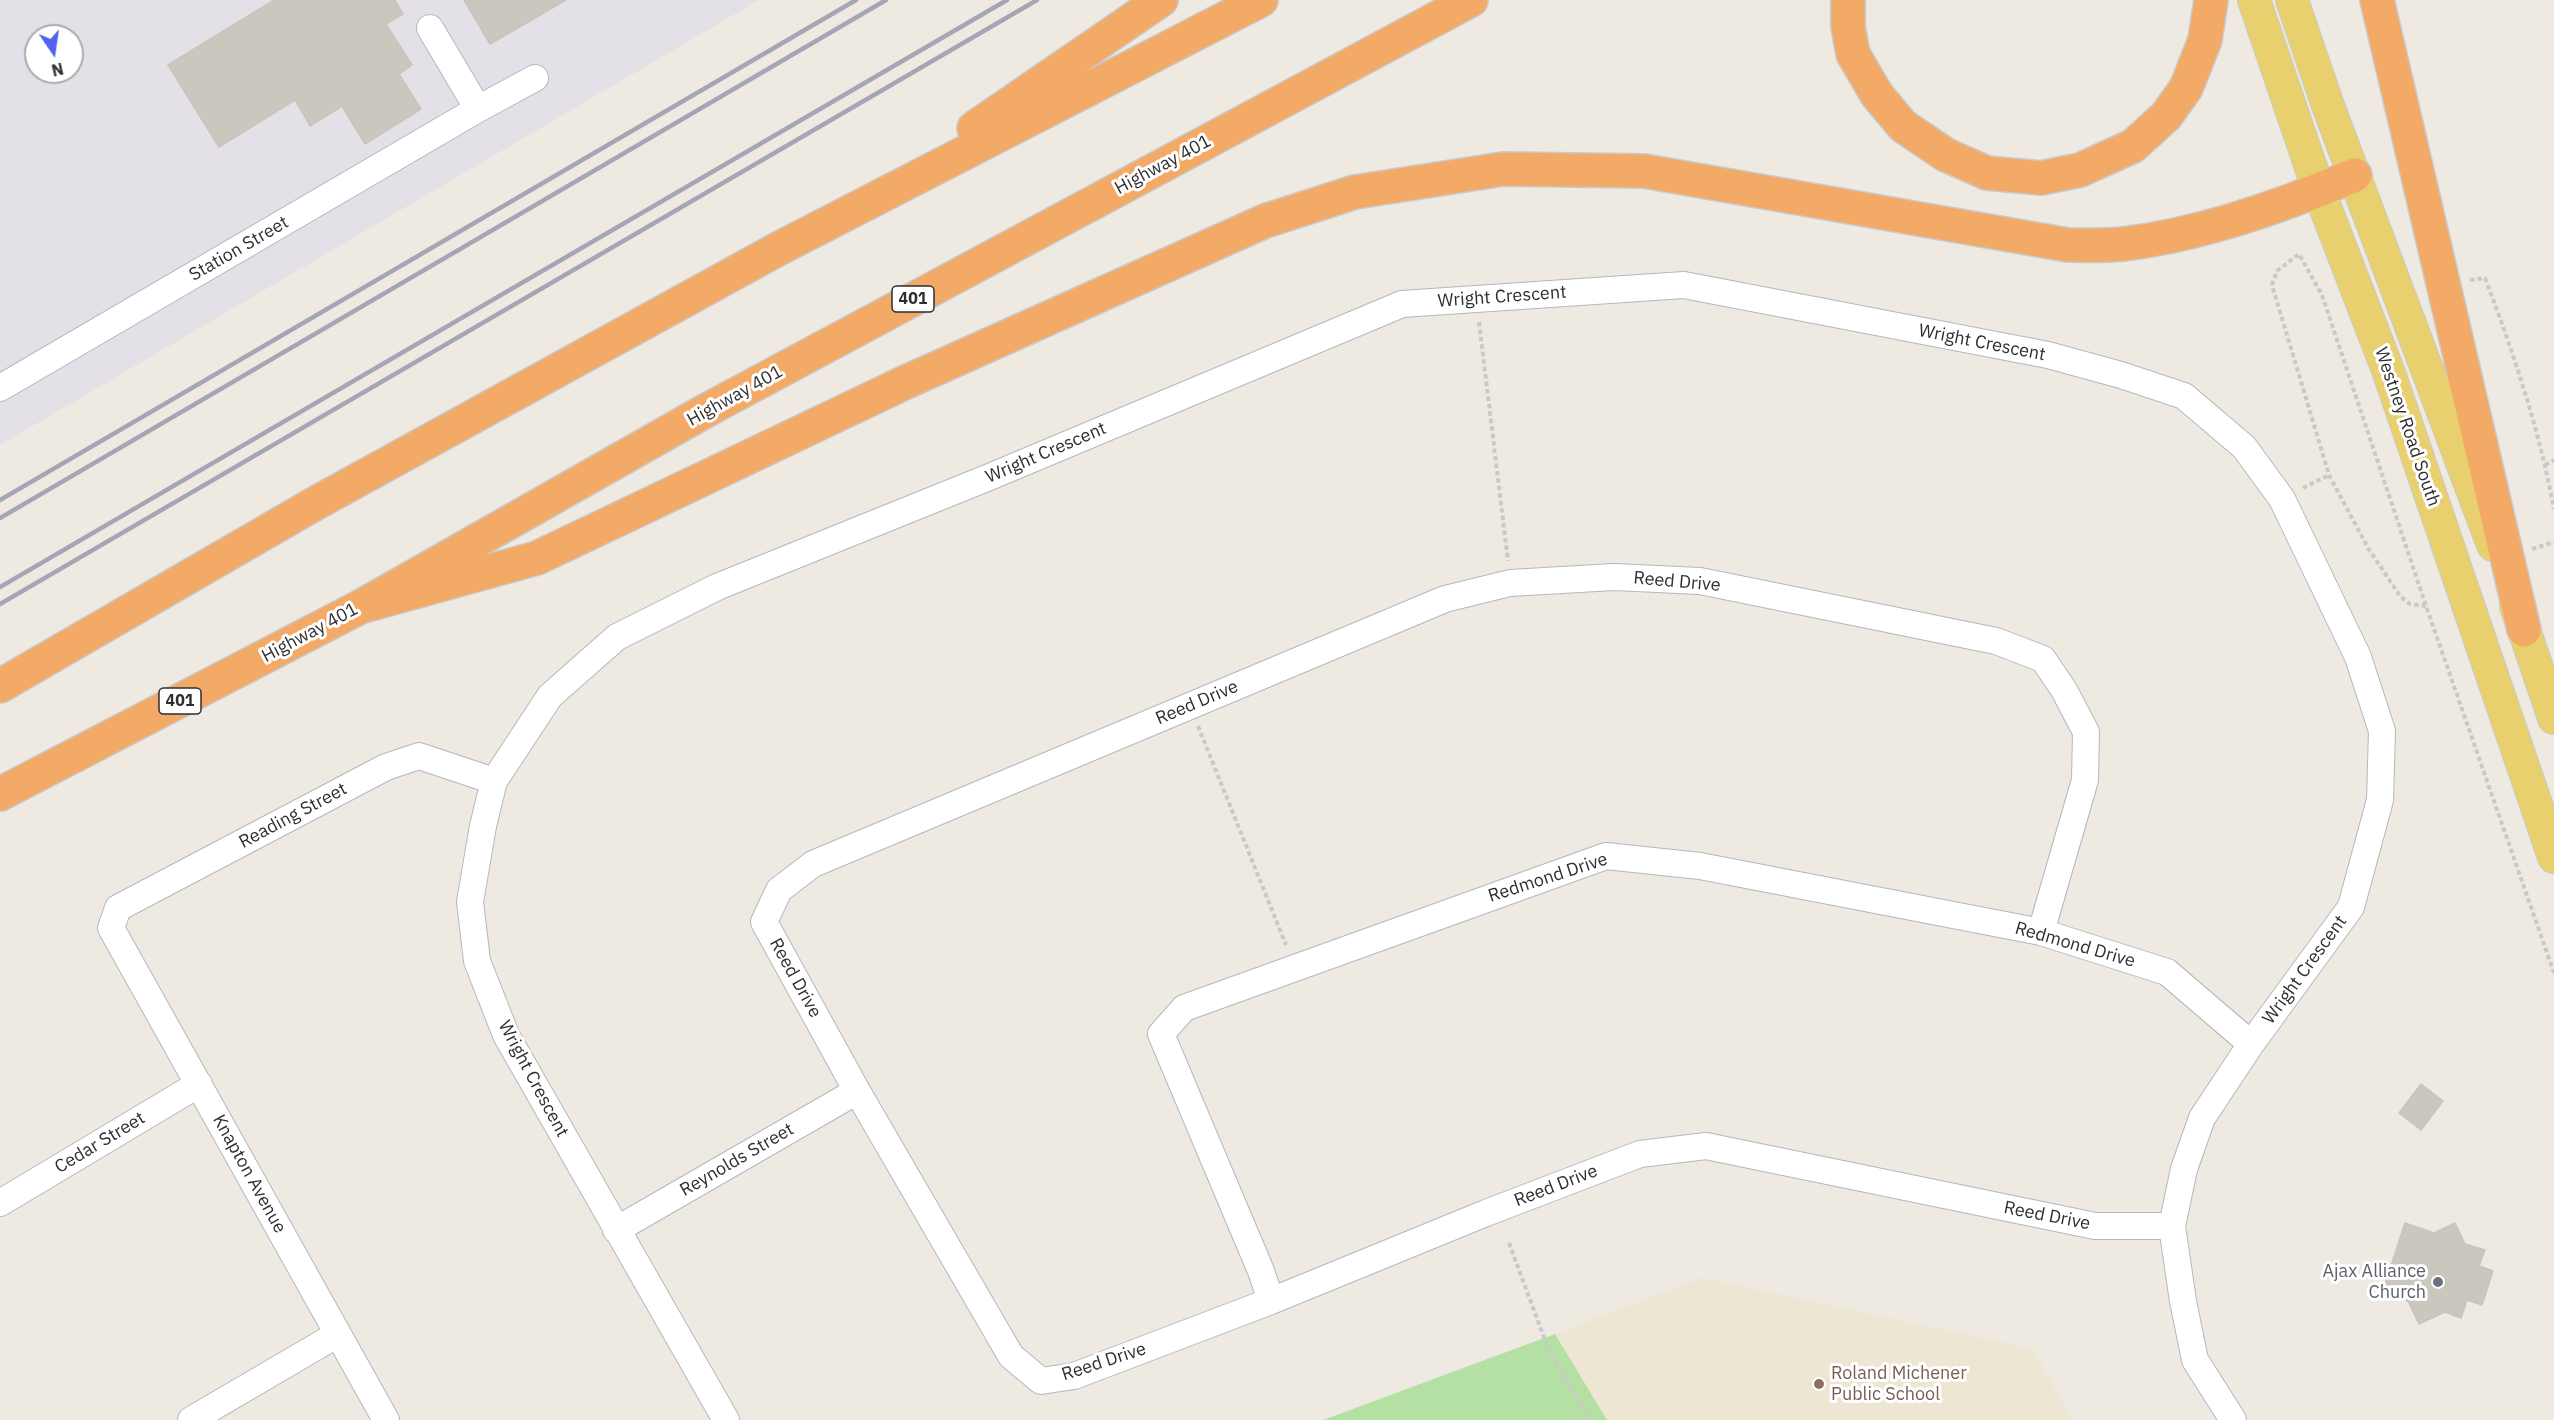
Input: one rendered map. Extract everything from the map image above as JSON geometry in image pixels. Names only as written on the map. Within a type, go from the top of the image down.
[{"type":"highway","points":[[778,249],[982,123],[1161,0]]},
{"type":"highway","points":[[0,686],[316,503],[778,249],[1261,0]]},
{"type":"highway","name":"Highway 401","points":[[0,794],[360,607],[707,410],[1471,0]]},
{"type":"highway","points":[[1848,0],[1848,27],[1853,54],[1877,95],[1903,126],[1946,155],[1987,173],[2041,178],[2080,170],[2133,146],[2166,116],[2186,88],[2198,60],[2205,40],[2211,0]]},
{"type":"highway","points":[[2377,0],[2524,630]]},
{"type":"highway","points":[[360,607],[537,558],[906,382],[1265,221],[1355,192],[1503,169],[1644,171],[2068,245],[2123,244],[2196,230],[2319,191],[2355,175]]},
{"type":"main road","name":"Westney Road South","points":[[2254,0],[2319,191],[2389,373],[2554,857]]},
{"type":"main road","name":"Westney Road South","points":[[2292,0],[2327,103],[2524,630],[2554,718]]},
{"type":"street","points":[[430,28],[478,109]]},
{"type":"street","name":"Station Street","points":[[0,388],[535,78]]},
{"type":"street","name":"Wright Crescent","points":[[726,1420],[506,1035],[477,961],[470,902],[483,826],[495,781],[550,696],[617,637],[717,587],[998,473],[1402,304],[1684,285],[2048,355],[2121,375],[2184,396],[2244,447],[2282,499],[2358,657],[2382,731],[2380,800],[2351,907],[2251,1044],[2202,1118],[2184,1169],[2172,1226],[2183,1301],[2195,1360],[2233,1420]]},
{"type":"street","name":"Reed Drive","points":[[2041,932],[2085,780],[2086,741],[2086,732],[2064,690],[2043,658],[1996,640],[1700,581],[1614,577],[1510,583],[1445,599],[813,864],[779,890],[764,922],[857,1091],[1011,1356],[1041,1381],[1074,1376],[1271,1301],[1486,1213],[1640,1155],[1706,1146],[2095,1226],[2172,1226]]},
{"type":"street","name":"Reading Street","points":[[111,928],[118,909],[386,766],[419,756],[495,781]]},
{"type":"street","name":"Redmond Drive","points":[[1271,1301],[1261,1271],[1161,1034],[1184,1008],[1606,856],[1700,866],[2041,932],[2167,972],[2251,1044]]},
{"type":"street","name":"Knapton Avenue","points":[[111,928],[386,1420]]},
{"type":"street","name":"Cedar Street","points":[[0,1203],[199,1084]]},
{"type":"street","name":"Reynolds Street","points":[[616,1230],[857,1091]]},
{"type":"street","points":[[190,1420],[338,1334]]},
{"type":"path","points":[[2426,606],[2410,604],[2400,596],[2368,548],[2329,475],[2272,285],[2277,271],[2299,254],[2322,295],[2426,606],[2554,973]]},
{"type":"path","points":[[2464,281],[2485,278],[2530,407],[2554,509]]},
{"type":"path","points":[[1474,300],[1480,329],[1510,583]]},
{"type":"path","points":[[2545,465],[2554,460]]},
{"type":"path","points":[[2532,550],[2554,542]]},
{"type":"path","points":[[1190,706],[1286,945]]},
{"type":"path","points":[[1509,1243],[1549,1351],[1590,1420]]},
{"type":"shaded area","points":[[0,0],[759,0],[0,445]]},
{"type":"shaded area","name":"Roland Michener Public School","points":[[1702,1278],[2033,1349],[2072,1420],[1607,1420],[1555,1334]]},
{"type":"green space","points":[[1555,1334],[1607,1420],[1323,1420]]},
{"type":"building","points":[[274,0],[395,0],[403,14],[386,24],[412,65],[399,74],[421,109],[365,144],[342,106],[310,126],[295,100],[219,147],[168,65]]},
{"type":"building","points":[[464,0],[566,0],[490,44]]},
{"type":"building","points":[[2421,1084],[2443,1101],[2421,1130],[2399,1113]]},
{"type":"building","name":"Ajax Alliance Church","points":[[2405,1223],[2434,1233],[2455,1223],[2465,1244],[2485,1250],[2479,1266],[2493,1271],[2482,1305],[2467,1300],[2461,1318],[2445,1312],[2419,1324],[2408,1301],[2382,1293]]},
{"type":"railway","points":[[0,500],[856,0]]},
{"type":"railway","points":[[0,518],[886,0]]},
{"type":"railway","points":[[0,587],[1007,0]]},
{"type":"railway","points":[[0,604],[1037,0]]},
{"type":"place","name":"Ajax Alliance Church","points":[[2438,1282]]},
{"type":"place","name":"Roland Michener Public School","points":[[1819,1384]]}]
